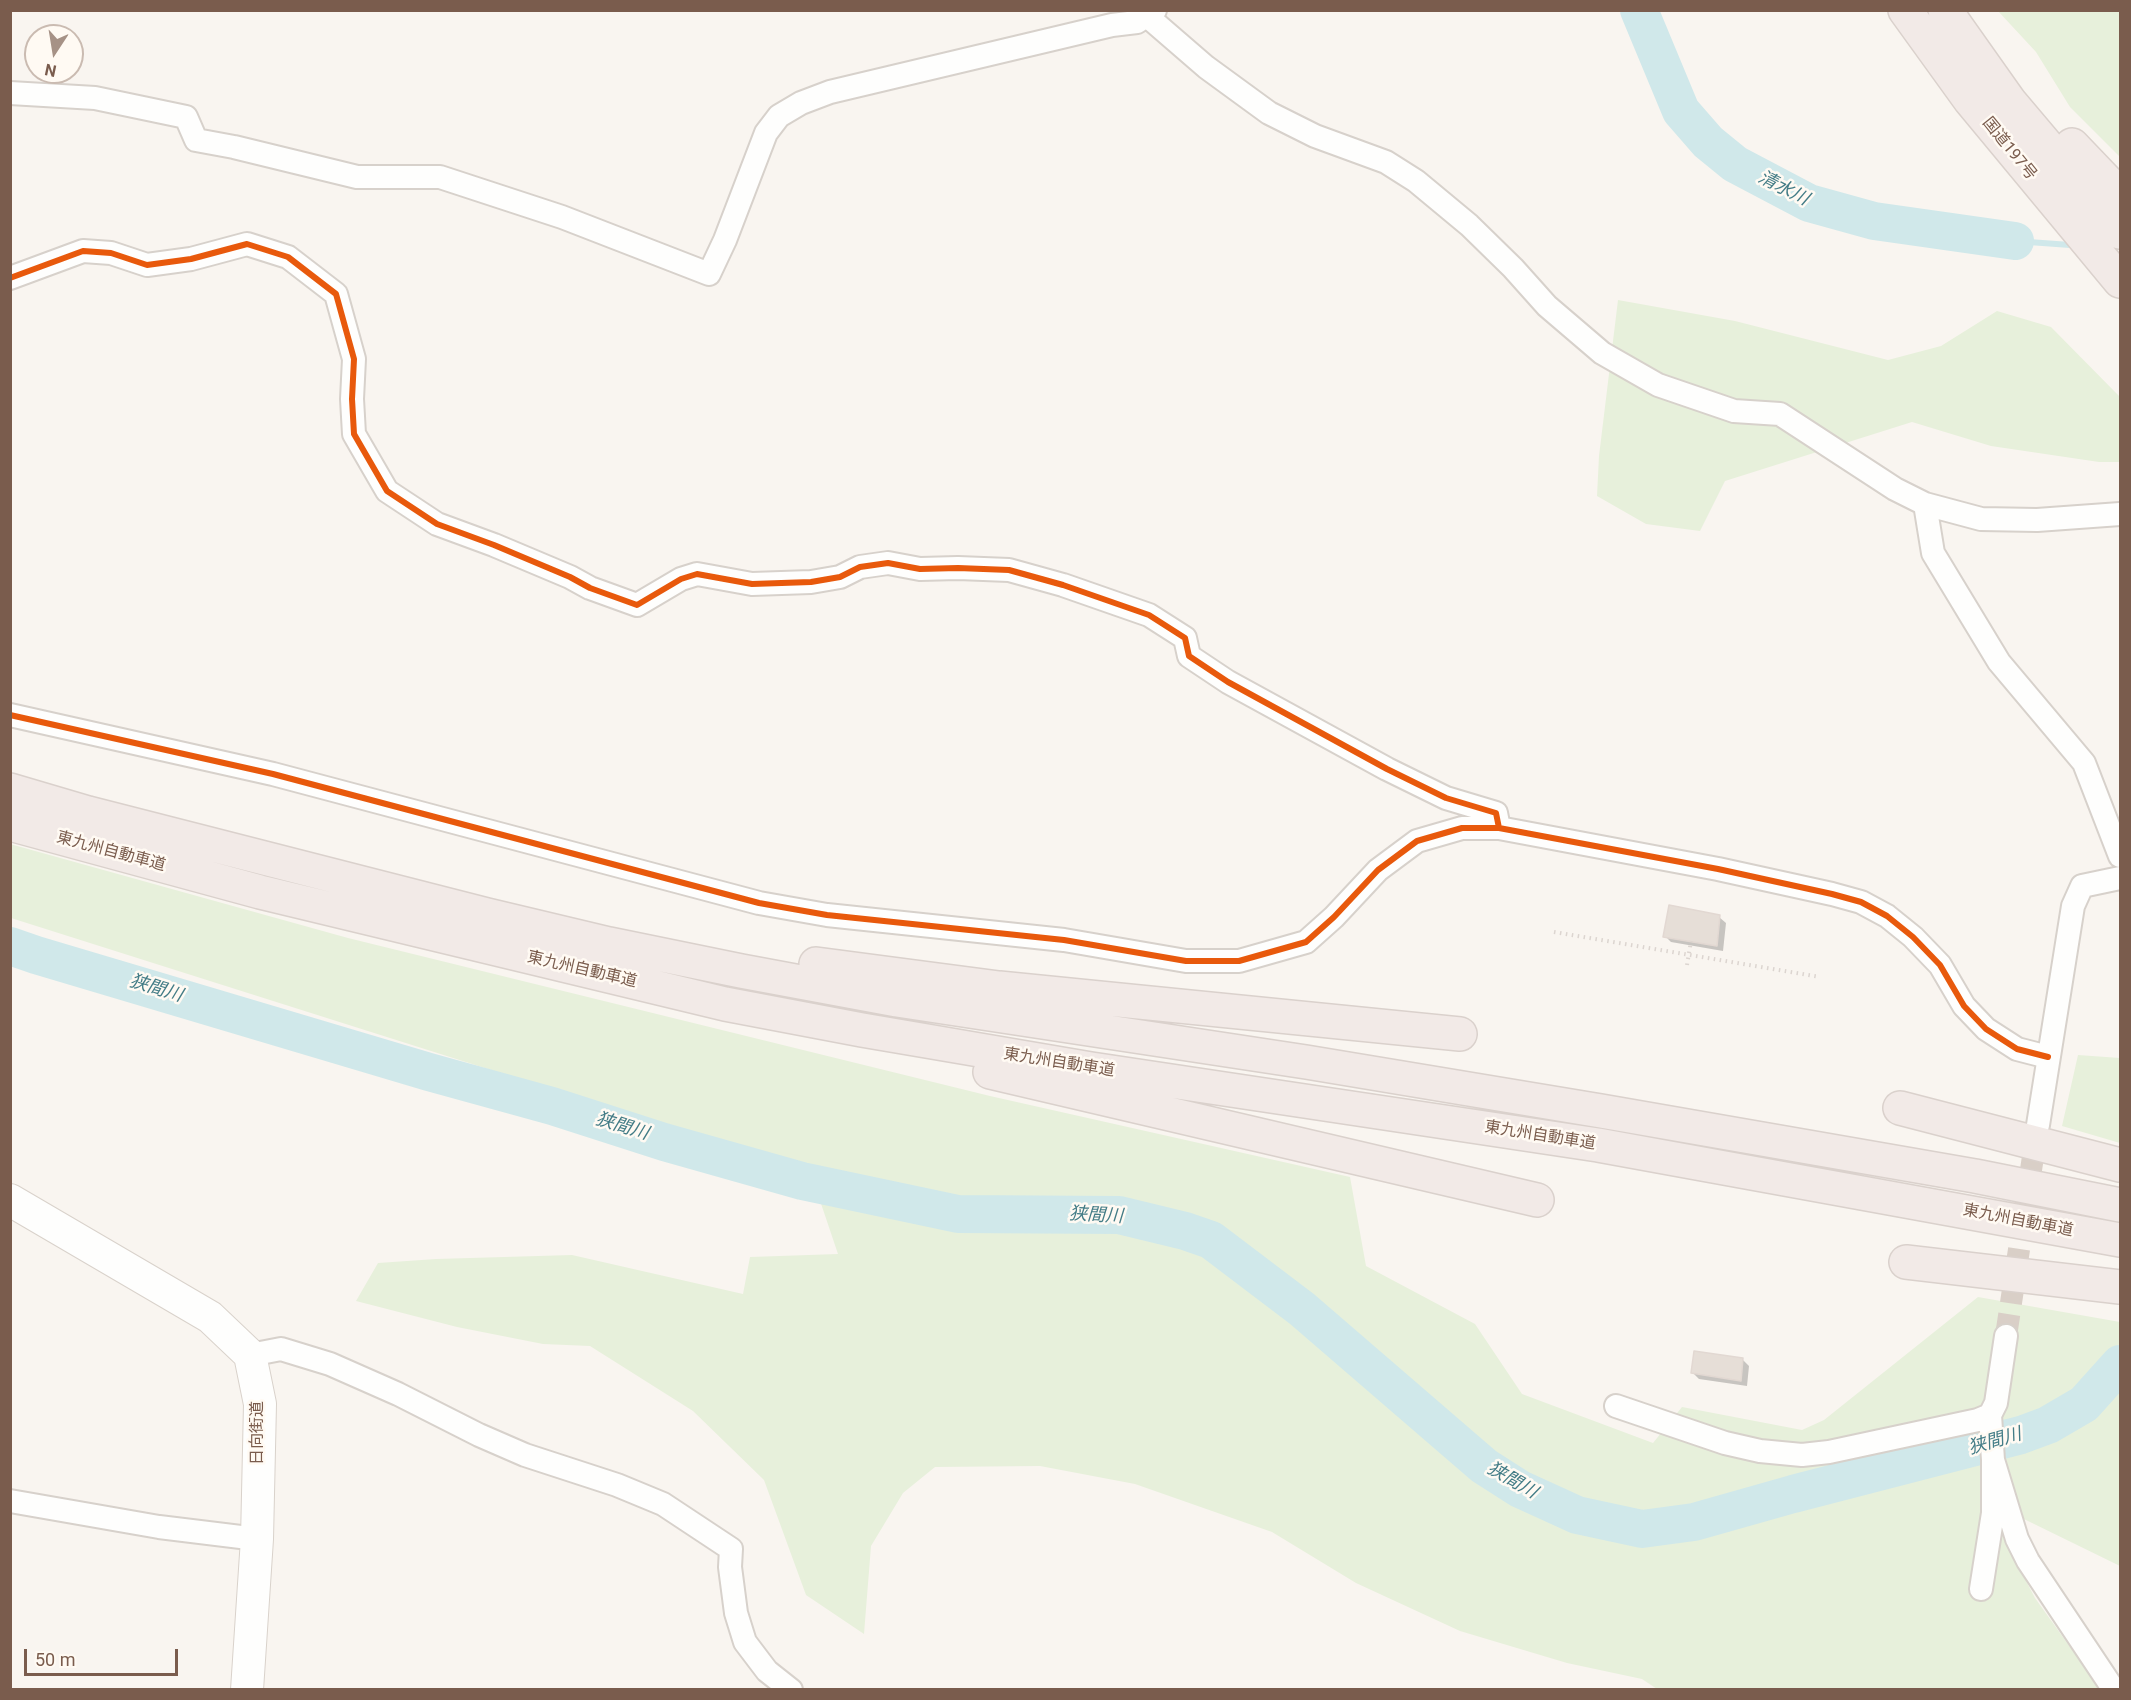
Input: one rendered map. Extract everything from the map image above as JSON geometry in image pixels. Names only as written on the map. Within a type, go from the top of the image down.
[{"type":"highway","name":"国道197号","points":[[1905,10],[1983,117],[2121,281]]},
{"type":"highway","name":"国道197号","points":[[1945,10],[2010,102],[2116,215]]},
{"type":"highway","points":[[1955,10],[2060,132],[2116,215]]},
{"type":"highway","name":"東九州自動車道","points":[[10,790],[99,816],[380,889],[609,944],[763,975],[908,1001],[1306,1062],[1601,1111],[1975,1176],[2121,1204]]},
{"type":"highway","name":"東九州自動車道","points":[[10,824],[260,892],[725,1004],[1080,1067],[1598,1145],[2121,1240]]},
{"type":"highway","points":[[380,889],[762,956],[999,988],[1460,1034]]},
{"type":"highway","points":[[725,1004],[895,1050],[1537,1200]]},
{"type":"highway","points":[[1900,1108],[2121,1165]]},
{"type":"highway","points":[[1906,1262],[2121,1287]]},
{"type":"street","points":[[10,93],[95,98],[186,117],[196,140],[357,177],[440,177],[562,217],[709,274],[725,240],[766,133],[779,116],[794,107],[830,92],[1107,18],[1137,22],[1151,13],[1206,67],[1269,113],[1315,136],[1386,162],[1416,181],[1469,225],[1513,268],[1547,306],[1602,353],[1658,385],[1734,411],[1780,414],[1895,489],[1925,504],[1981,519],[2037,520],[2121,514]]},
{"type":"street","points":[[10,278],[83,251],[111,253],[147,265],[191,259],[247,244],[288,257],[336,294],[354,359],[352,399],[354,434],[387,491],[437,524],[494,545],[570,577],[590,588],[637,605],[681,579],[697,574],[752,584],[811,582],[840,577],[860,567],[888,563],[920,569],[1009,570],[1063,585],[1149,615],[1185,638],[1189,656],[1228,682],[1337,740],[1387,770],[1446,798],[1496,813],[1499,828]]},
{"type":"street","points":[[1925,504],[1933,553],[1998,662],[2084,763],[2121,856]]},
{"type":"street","points":[[10,715],[273,774],[759,903],[827,915],[1064,940],[1186,962],[1239,962],[1306,942],[1334,917],[1378,870],[1417,841],[1462,828],[1499,828],[1718,869],[1862,902],[1887,915],[1913,937],[1940,965],[1964,1006],[1986,1029],[2017,1049],[2048,1057]]},
{"type":"street","points":[[2038,1125],[2073,906],[2082,886],[2121,879]]},
{"type":"street","points":[[10,1200],[210,1317],[250,1355],[281,1349],[330,1364],[525,1455],[617,1485],[663,1504],[731,1550],[730,1567],[736,1613],[745,1642],[767,1671],[791,1689]]},
{"type":"street","points":[[1981,1589],[1993,1513],[1990,1415],[1996,1402],[2006,1336]]},
{"type":"street","name":"日向街道","points":[[247,1689],[257,1539],[260,1404],[250,1355]]},
{"type":"street","points":[[1616,1406],[1725,1443],[1802,1455],[1829,1452],[1978,1420],[1990,1415]]},
{"type":"street","points":[[1993,1460],[2012,1515],[2017,1539],[2028,1561],[2114,1689]]},
{"type":"street","points":[[10,1501],[159,1527],[257,1539]]},
{"type":"path","points":[[1554,932],[1820,977]]},
{"type":"path","points":[[1687,965],[1691,941]]},
{"type":"green space","points":[[1998,11],[2120,11],[2120,157],[2070,107],[2036,52]]},
{"type":"green space","points":[[1618,300],[1735,321],[1888,360],[1941,346],[1997,311],[2051,327],[2120,397],[2120,462],[2099,462],[1991,446],[1912,422],[1725,481],[1700,531],[1646,524],[1597,496],[1599,456]]},
{"type":"green space","points":[[10,844],[348,938],[990,1096],[1350,1177],[1366,1266],[1475,1324],[1522,1394],[1653,1443],[1682,1407],[1802,1430],[1824,1420],[1978,1297],[2120,1322],[2120,1566],[1983,1499],[2035,1598],[2100,1689],[1657,1689],[1642,1679],[1567,1663],[1460,1631],[1356,1583],[1272,1532],[1135,1484],[1040,1466],[935,1467],[903,1493],[871,1546],[864,1634],[806,1595],[764,1480],[693,1411],[590,1346],[543,1344],[457,1327],[356,1301],[378,1263],[572,1255],[743,1294],[750,1257],[838,1254],[810,1171],[11,918]]},
{"type":"green space","points":[[2078,1055],[2120,1058],[2120,1143],[2062,1126]]},
{"type":"building","points":[[1669,905],[1720,915],[1717,946],[1663,937]]},
{"type":"building","points":[[1694,1351],[1743,1358],[1741,1381],[1691,1373]]},
{"type":"waterway","name":"清水川","points":[[1639,10],[1681,111],[1708,142],[1735,164],[1809,203],[1874,221],[2015,241]]},
{"type":"waterway","points":[[2015,241],[2070,245],[2075,243]]},
{"type":"waterway","name":"狭間川","points":[[10,946],[429,1072],[552,1106],[664,1142],[802,1181],[958,1214],[1119,1215],[1185,1231],[1211,1240],[1302,1309],[1484,1466],[1520,1489],[1577,1515],[1642,1529],[1694,1522],[2021,1435],[2048,1425],[2084,1404],[2120,1364]]},
{"type":"tunnel","points":[[2006,1336],[2037,1130]]},
{"type":"cycle path","points":[[10,278],[83,251],[111,253],[147,265],[191,259],[247,244],[288,257],[336,294],[354,359],[352,399],[354,434],[387,491],[437,524],[494,545],[570,577],[590,588],[637,605],[681,579],[697,574],[752,584],[811,582],[840,577],[860,567],[888,563],[920,569],[1009,570],[1063,585],[1149,615],[1185,638],[1189,656],[1228,682],[1387,769],[1446,798],[1496,813],[1499,828]]},
{"type":"cycle path","points":[[10,715],[273,774],[759,903],[827,915],[1064,940],[1186,961],[1239,961],[1306,942],[1334,917],[1378,870],[1417,841],[1462,828],[1499,828],[1718,869],[1861,902],[1887,916],[1913,937],[1940,965],[1964,1006],[1986,1029],[2017,1049],[2048,1057]]}]
